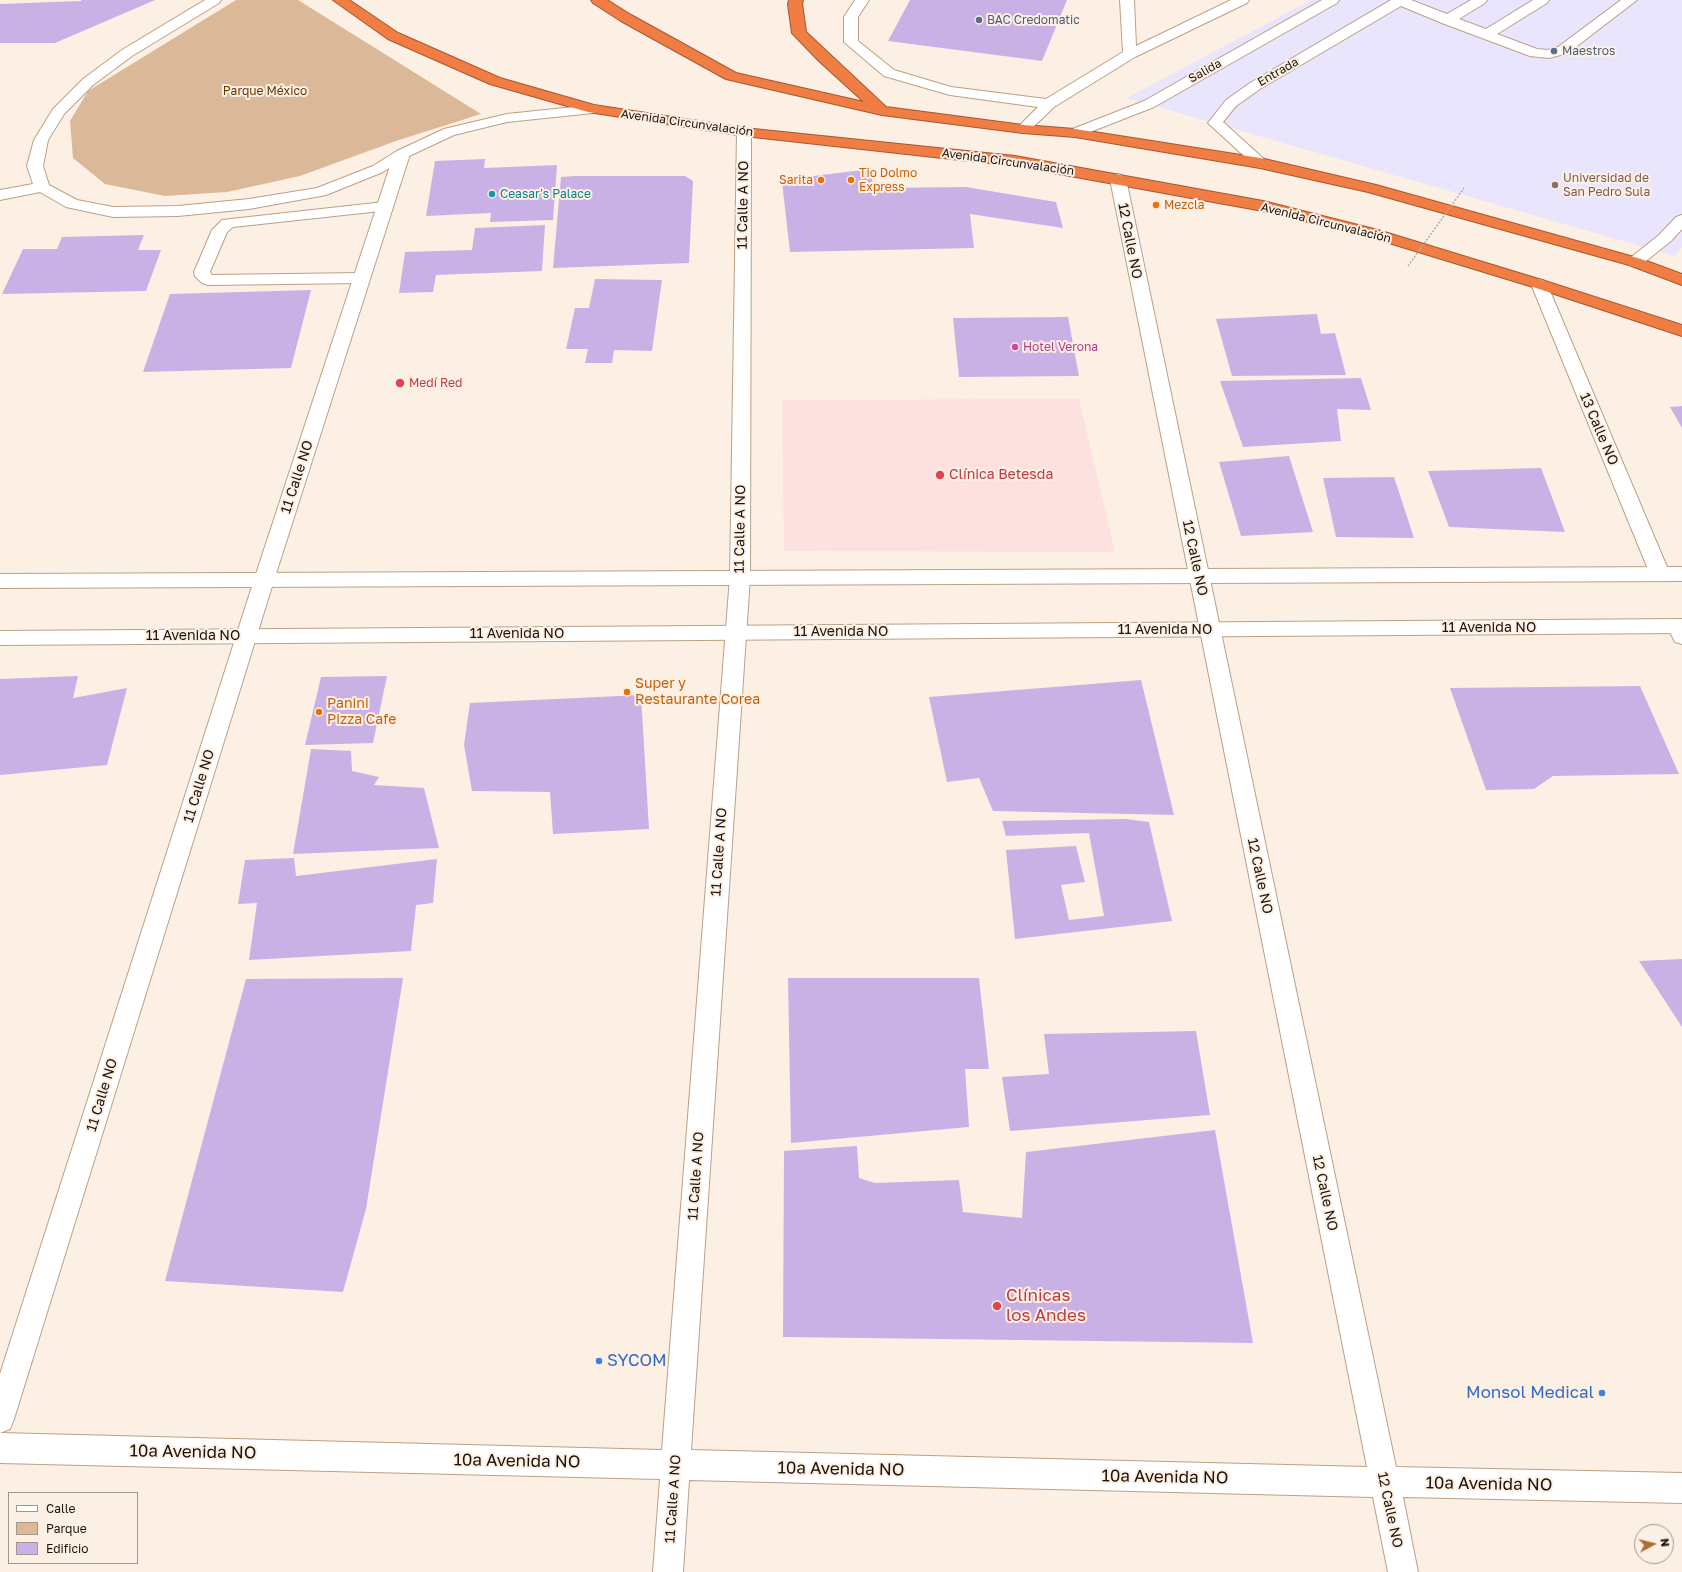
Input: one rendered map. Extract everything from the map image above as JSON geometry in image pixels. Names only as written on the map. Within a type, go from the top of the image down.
[{"type":"highway","name":"Avenida Circunvalación","points":[[340,0],[393,36],[495,81],[593,109],[744,132],[1015,161],[1263,206],[1372,233],[1538,284],[1682,331]]},
{"type":"highway","points":[[598,0],[626,18],[731,76],[883,111],[1023,129],[1075,133],[1260,163],[1371,188],[1635,262],[1682,280]]},
{"type":"highway","points":[[796,0],[795,4],[799,33],[824,58],[883,111]]},
{"type":"street","points":[[214,0],[127,53],[88,82],[58,112],[40,140],[35,166],[42,187],[72,204],[113,212],[178,211],[249,204],[321,192],[378,168],[402,154],[449,132],[500,120],[593,109]]},
{"type":"street","points":[[862,0],[851,17],[851,42],[889,73],[950,91],[1049,104]]},
{"type":"street","points":[[1127,0],[1130,54]]},
{"type":"street","points":[[1023,129],[1049,104],[1130,54],[1242,0]]},
{"type":"street","name":"Salida","points":[[1075,133],[1149,104],[1166,92],[1332,0]]},
{"type":"street","points":[[1400,0],[1447,20],[1535,53],[1549,54],[1563,50],[1630,0]]},
{"type":"street","name":"Entrada","points":[[1260,163],[1215,123],[1231,102],[1255,86],[1400,0]]},
{"type":"street","points":[[1447,20],[1480,0]]},
{"type":"street","points":[[1487,34],[1542,0]]},
{"type":"street","name":"11 Calle A NO","points":[[668,1572],[740,578],[744,132]]},
{"type":"street","name":"11 Calle NO","points":[[0,1420],[264,580],[402,154]]},
{"type":"street","name":"12 Calle NO","points":[[1118,179],[1403,1572]]},
{"type":"street","points":[[2,198],[42,187]]},
{"type":"street","points":[[362,278],[208,280],[203,276],[202,272],[220,230],[228,223],[384,208]]},
{"type":"street","points":[[1635,262],[1665,238],[1682,220]]},
{"type":"street","name":"13 Calle NO","points":[[1538,284],[1660,574]]},
{"type":"street","points":[[0,581],[1682,574]]},
{"type":"street","name":"11 Avenida NO","points":[[0,638],[1210,630],[1680,630]]},
{"type":"street","name":"10a Avenida NO","points":[[0,1448],[1682,1488]]},
{"type":"path","points":[[1408,266],[1464,188]]},
{"type":"shaded area","name":"Universidad de San Pedro Sula","points":[[1311,0],[1682,0],[1682,247],[1675,256],[1127,98]]},
{"type":"shaded area","name":"Clínica Betesda","points":[[1079,399],[1115,552],[784,551],[782,400]]},
{"type":"green space","name":"Parque México","points":[[236,0],[298,0],[481,114],[396,141],[300,176],[227,192],[165,196],[105,184],[73,158],[70,121],[88,91]]},
{"type":"building","points":[[81,0],[155,0],[55,43],[0,43],[0,4]]},
{"type":"building","name":"BAC Credomatic","points":[[910,0],[1067,0],[1042,61],[888,41]]},
{"type":"building","name":"Ceasar's Palace","points":[[485,159],[484,168],[557,165],[553,220],[490,222],[491,213],[426,216],[435,161]]},
{"type":"building","points":[[871,169],[873,188],[966,187],[1056,202],[1063,228],[970,214],[974,248],[790,252],[782,182],[813,176]]},
{"type":"building","points":[[685,176],[693,181],[689,263],[553,268],[561,177]]},
{"type":"building","points":[[545,225],[542,271],[436,275],[433,292],[399,293],[405,252],[472,250],[475,228]]},
{"type":"building","points":[[144,235],[138,250],[161,250],[146,291],[2,294],[23,249],[57,249],[62,237]]},
{"type":"building","points":[[595,279],[662,280],[652,351],[614,350],[612,363],[585,363],[588,349],[566,349],[575,308],[589,308]]},
{"type":"building","points":[[311,290],[291,368],[143,372],[170,294]]},
{"type":"building","points":[[1317,314],[1321,334],[1335,333],[1346,375],[1232,376],[1216,319]]},
{"type":"building","name":"Hotel Verona","points":[[1068,317],[1079,376],[959,377],[953,318]]},
{"type":"building","points":[[1361,378],[1371,410],[1337,409],[1341,441],[1243,447],[1220,381]]},
{"type":"building","points":[[1682,406],[1682,428],[1670,407]]},
{"type":"building","points":[[1289,456],[1313,532],[1241,536],[1219,462]]},
{"type":"building","points":[[1541,468],[1565,532],[1449,527],[1428,471]]},
{"type":"building","points":[[1394,477],[1414,538],[1336,537],[1323,478]]},
{"type":"building","points":[[78,676],[73,698],[127,688],[107,765],[0,775],[0,679]]},
{"type":"building","points":[[387,676],[373,743],[305,745],[321,677]]},
{"type":"building","points":[[1141,680],[1174,815],[993,811],[979,778],[947,782],[929,697]]},
{"type":"building","points":[[1640,686],[1679,774],[1553,776],[1534,789],[1486,790],[1450,688]]},
{"type":"building","points":[[641,695],[649,829],[553,834],[550,792],[472,791],[464,745],[470,703]]},
{"type":"building","points":[[311,749],[351,751],[352,771],[379,777],[374,785],[424,788],[439,848],[293,854]]},
{"type":"building","points":[[1125,819],[1149,822],[1172,921],[1015,939],[1006,850],[1076,846],[1085,882],[1061,885],[1069,920],[1104,916],[1089,833],[1006,836],[1002,821]]},
{"type":"building","points":[[294,858],[296,876],[437,859],[433,903],[416,905],[411,951],[249,960],[257,903],[238,904],[245,860]]},
{"type":"building","points":[[1682,959],[1682,1027],[1639,961]]},
{"type":"building","points":[[403,978],[366,1209],[343,1292],[165,1281],[246,979]]},
{"type":"building","points":[[788,978],[979,978],[989,1069],[965,1069],[969,1127],[791,1143]]},
{"type":"building","points":[[1196,1031],[1210,1115],[1010,1131],[1002,1077],[1049,1074],[1044,1034]]},
{"type":"building","points":[[1215,1130],[1253,1343],[783,1337],[784,1151],[857,1146],[859,1178],[875,1183],[959,1180],[963,1212],[1022,1218],[1026,1152]]},
{"type":"place","name":"BAC Credomatic","points":[[979,20]]},
{"type":"place","name":"Maestros","points":[[1554,51]]},
{"type":"place","name":"Sarita","points":[[821,180]]},
{"type":"place","name":"Tio Dolmo Express","points":[[851,180]]},
{"type":"place","name":"Universidad de San Pedro Sula","points":[[1555,185]]},
{"type":"place","name":"Ceasar's Palace","points":[[492,194]]},
{"type":"place","name":"Mezcla","points":[[1156,205]]},
{"type":"place","name":"Hotel Verona","points":[[1015,347]]},
{"type":"place","name":"Medí Red","points":[[400,383]]},
{"type":"place","name":"Clínica Betesda","points":[[940,475]]},
{"type":"place","name":"Super y Restaurante Corea","points":[[627,692]]},
{"type":"place","name":"Panini Pizza Cafe","points":[[319,712]]},
{"type":"place","name":"Clínicas los Andes","points":[[997,1306]]},
{"type":"place","name":"SYCOM","points":[[599,1361]]},
{"type":"place","name":"Monsol Medical","points":[[1602,1393]]}]
